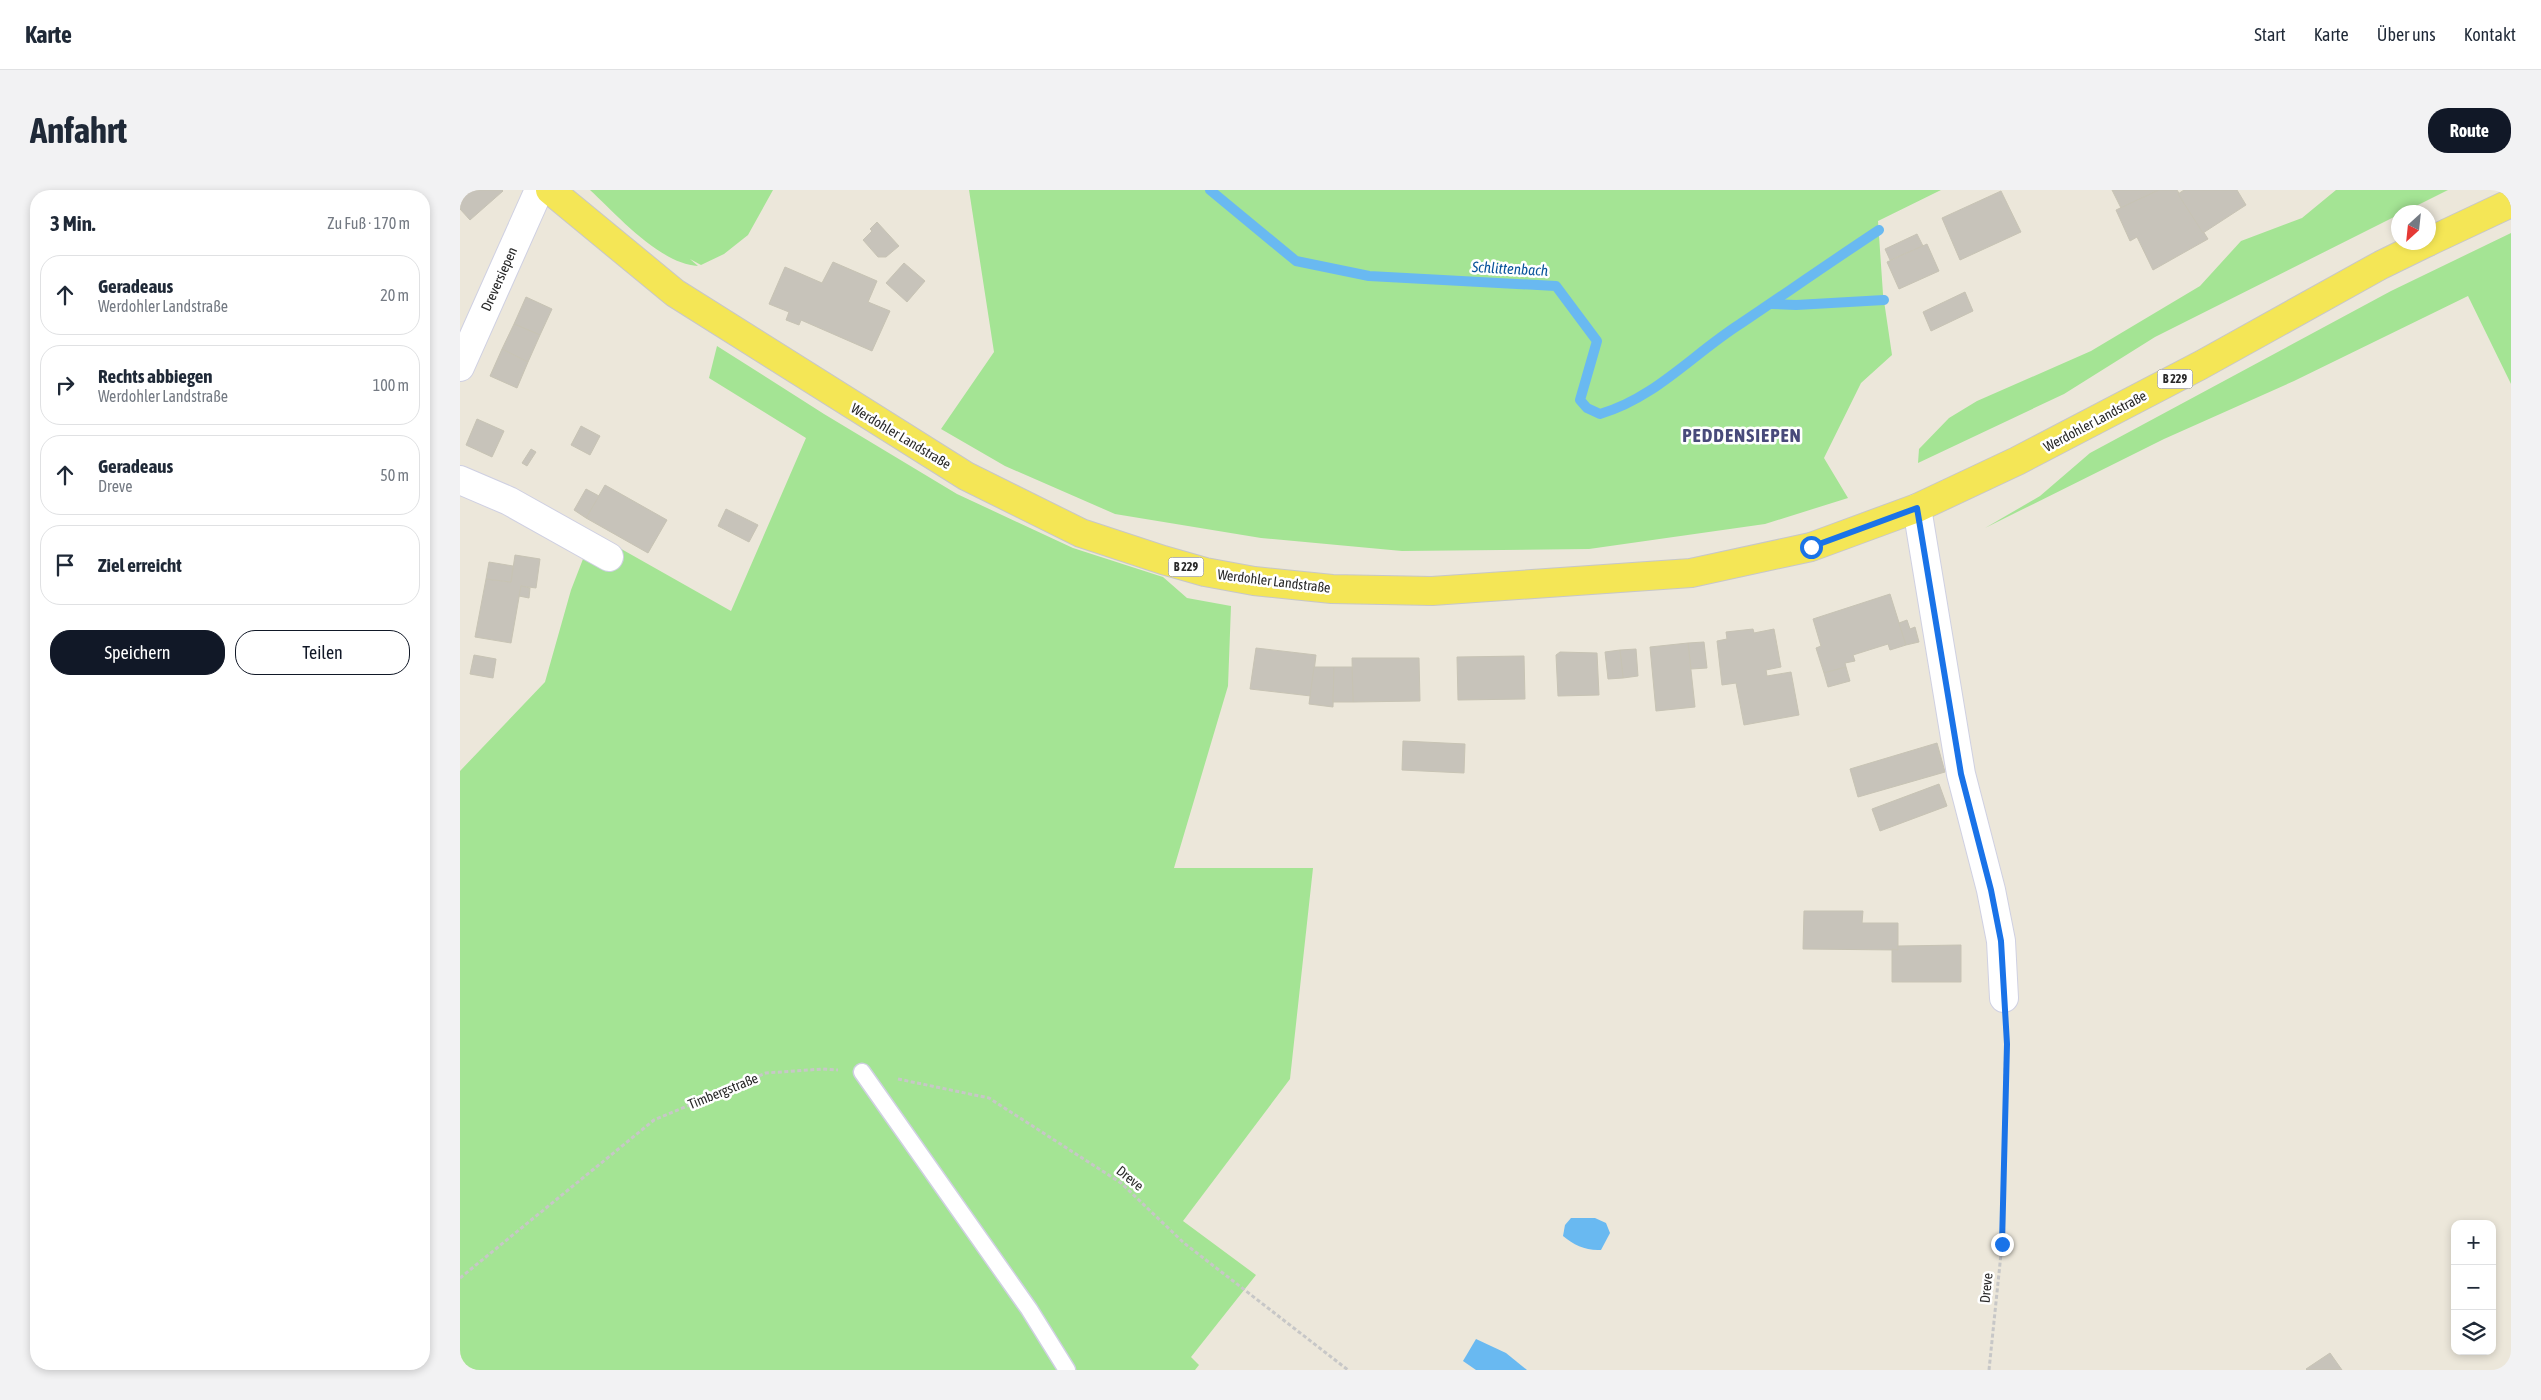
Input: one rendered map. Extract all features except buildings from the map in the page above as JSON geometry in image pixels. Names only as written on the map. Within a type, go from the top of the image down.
[{"type":"main road","name":"Werdohler Landstraße","points":[[550,190],[675,293],[966,476],[1081,533],[1205,572],[1254,581],[1332,589],[1432,591],[1691,573],[1811,547],[1917,508],[2017,461],[2201,365],[2381,265],[2412,250]]},
{"type":"main road","name":"Werdohler Landstraße","points":[[2436,238],[2511,203]]},
{"type":"street","name":"Dreversiepen","points":[[460,368],[539,190]]},
{"type":"street","points":[[460,480],[509,501],[609,557]]},
{"type":"street","points":[[1917,508],[1961,774],[1991,890],[2001,941],[2004,998]]},
{"type":"lane","points":[[862,1072],[1029,1309],[1068,1370]]},
{"type":"path","name":"Dreve","points":[[1988,1370],[2002,1244],[2007,1044],[2004,998]]},
{"type":"path","name":"Timbergstraße","points":[[460,1278],[654,1120],[766,1073],[823,1069],[862,1072]]},
{"type":"path","name":"Dreve","points":[[862,1072],[989,1098],[1121,1183],[1184,1243],[1348,1370]]},
{"type":"green space","points":[[590,190],[773,190],[748,235],[724,254],[701,265],[690,259],[698,266],[669,257],[654,248],[626,225]]},
{"type":"green space","points":[[969,190],[1941,190],[1878,221],[1883,294],[1892,355],[1861,383],[1824,458],[1848,498],[1765,524],[1589,549],[1402,551],[1261,538],[1115,514],[1005,466],[941,429],[994,352]]},
{"type":"green space","points":[[2336,190],[2448,190],[2418,205],[2391,205],[2391,219],[2155,337],[2064,394],[1918,463],[1919,449],[1949,418],[1977,401],[2091,351],[2200,286],[2241,241],[2302,218]]},
{"type":"green space","points":[[2511,233],[2511,384],[2468,296],[2294,381],[2164,439],[1985,528],[2040,496],[2090,453],[2391,291]]},
{"type":"green space","points":[[717,346],[824,414],[957,494],[1073,548],[1163,577],[1187,598],[1231,606],[1228,686],[1174,868],[1313,868],[1290,1079],[1183,1221],[1256,1275],[1191,1357],[1199,1365],[1195,1370],[460,1370],[460,771],[545,682],[571,590],[583,559],[602,569],[616,546],[731,611],[806,438],[709,378]]},
{"type":"water","points":[[1571,1218],[1595,1218],[1606,1223],[1610,1233],[1601,1250],[1590,1250],[1580,1247],[1563,1236],[1565,1225]]},
{"type":"water","points":[[1476,1339],[1506,1353],[1527,1370],[1476,1370],[1463,1361]]},
{"type":"waterway","name":"Schlittenbach","points":[[1210,190],[1296,261],[1369,276],[1556,286],[1597,341],[1580,400],[1587,408],[1600,414],[1620,407],[1656,386],[1723,336],[1879,230]]},
{"type":"waterway","points":[[1771,304],[1796,305],[1884,300]]},
{"type":"district","name":"PEDDENSIEPEN","points":[[1742,435]]},
{"type":"route","points":[[1811,547],[1917,508],[1961,774],[1991,890],[2001,941],[2007,1044],[2002,1244]]}]
